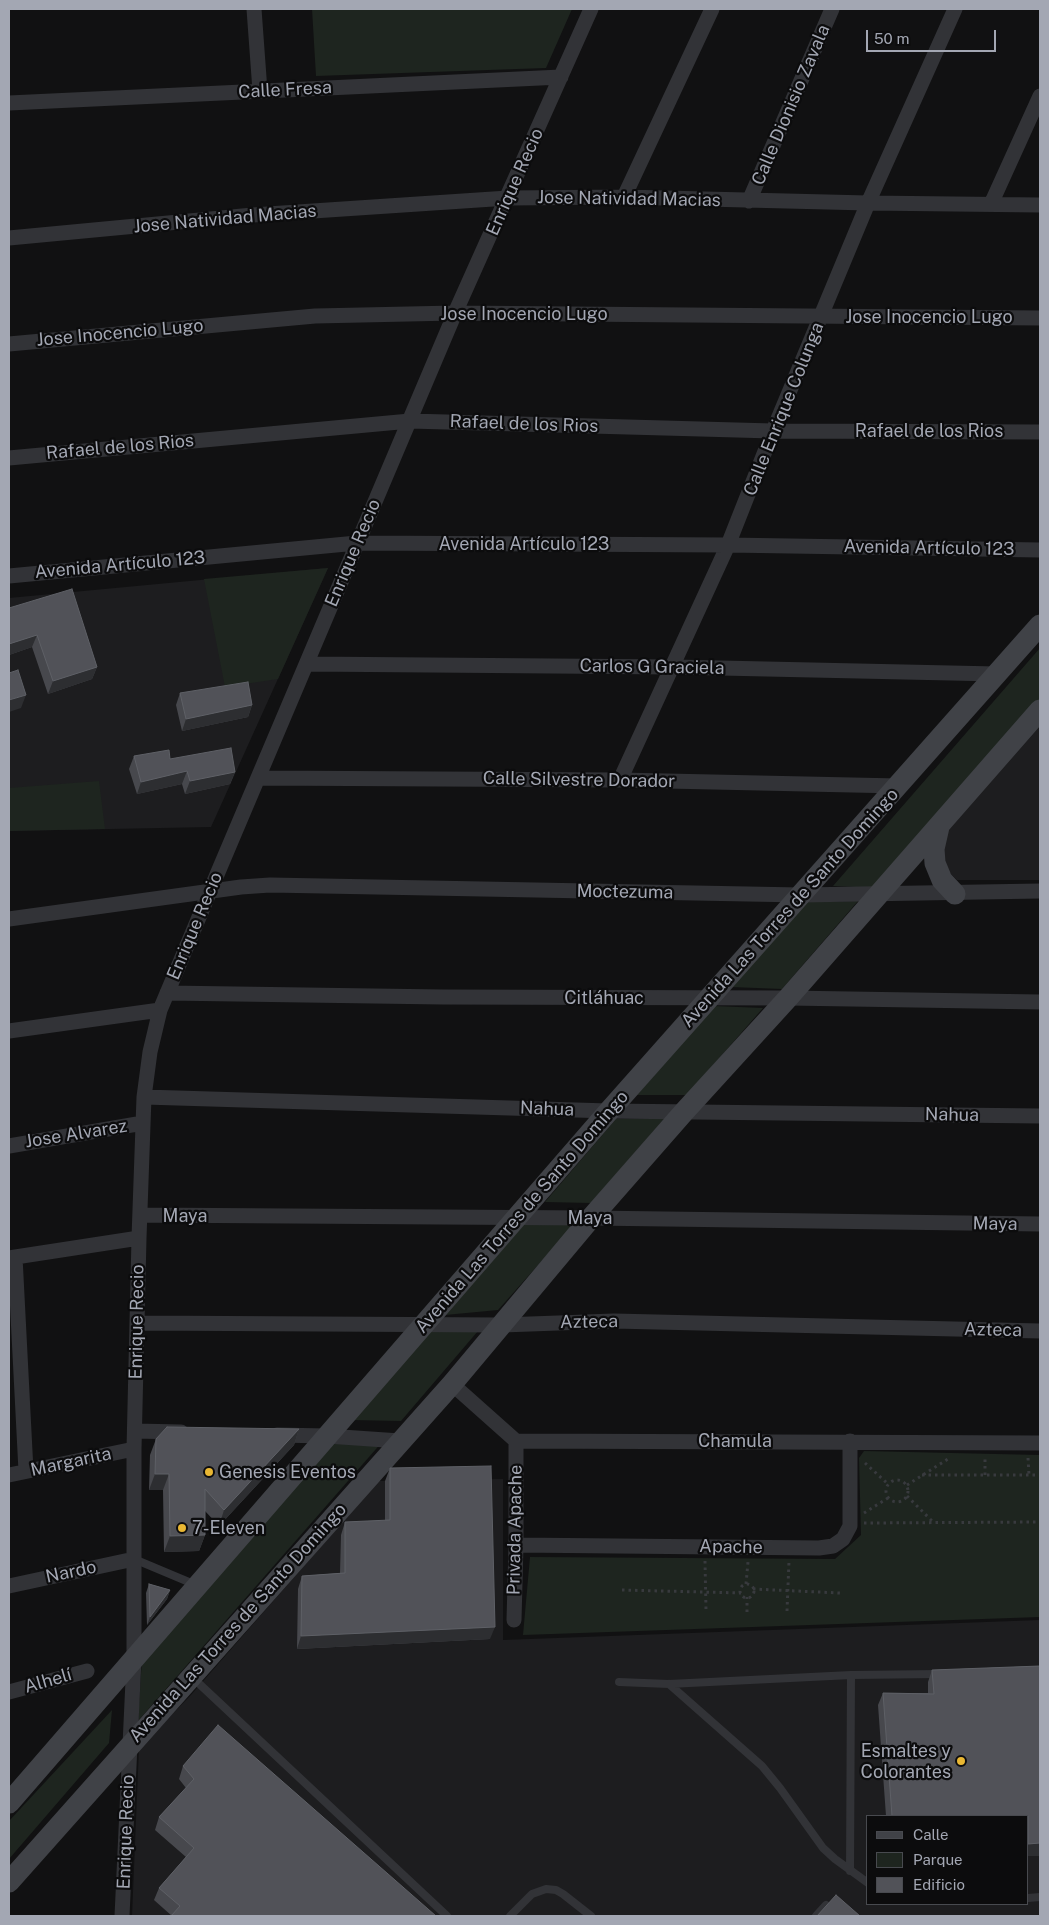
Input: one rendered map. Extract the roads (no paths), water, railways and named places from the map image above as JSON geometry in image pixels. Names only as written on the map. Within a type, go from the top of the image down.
[{"type":"street","points":[[254,9],[260,91]]},
{"type":"street","name":"Enrique Recio","points":[[122,1916],[134,1659],[134,1449],[144,1097],[150,1052],[160,1010],[455,313],[591,9]]},
{"type":"street","points":[[624,197],[712,9]]},
{"type":"street","name":"Calle Dionisio Zavala","points":[[749,201],[832,9]]},
{"type":"street","name":"Calle Enrique Colunga","points":[[620,780],[674,667],[728,545],[773,431],[868,203],[955,9]]},
{"type":"street","name":"Calle Fresa","points":[[9,103],[561,77]]},
{"type":"street","points":[[990,204],[1040,96]]},
{"type":"street","name":"Jose Natividad Macias","points":[[9,238],[253,215],[508,198],[624,197],[749,201],[1040,205]]},
{"type":"street","name":"Jose Inocencio Lugo","points":[[9,344],[315,316],[455,313],[1040,318]]},
{"type":"street","name":"Rafael de los Rios","points":[[9,458],[410,421],[773,431],[1040,432]]},
{"type":"street","name":"Avenida Artículo 123","points":[[9,576],[357,543],[728,545],[1040,550]]},
{"type":"street","name":"Avenida Las Torres de Santo Domingo","points":[[9,1803],[608,1112],[1040,625]]},
{"type":"street","name":"Carlos G Graciela","points":[[307,664],[674,667],[997,674]]},
{"type":"street","name":"Avenida Las Torres de Santo Domingo","points":[[9,1882],[190,1676],[452,1384],[591,1218],[683,1113],[788,998],[1040,710]]},
{"type":"street","name":"Calle Silvestre Dorador","points":[[259,778],[620,780],[899,786]]},
{"type":"street","points":[[940,825],[934,848],[935,863],[942,880],[955,894]]},
{"type":"street","name":"Moctezuma","points":[[9,919],[241,886],[304,884],[801,896],[1040,891]]},
{"type":"street","name":"Citláhuac","points":[[168,993],[1040,1002]]},
{"type":"street","points":[[9,1031],[160,1010]]},
{"type":"street","name":"Nahua","points":[[144,1097],[608,1112],[1040,1116]]},
{"type":"street","name":"Jose Alvarez","points":[[9,1146],[143,1123]]},
{"type":"street","name":"Maya","points":[[141,1216],[591,1218],[1040,1224]]},
{"type":"street","points":[[26,1471],[12,1258],[139,1238]]},
{"type":"street","name":"Azteca","points":[[137,1322],[502,1325],[614,1321],[1040,1331]]},
{"type":"street","points":[[452,1384],[516,1441]]},
{"type":"street","points":[[135,1431],[193,1433]]},
{"type":"street","points":[[260,1434],[400,1441]]},
{"type":"street","name":"Chamula","points":[[516,1441],[850,1441],[1034,1447]]},
{"type":"street","name":"Privada Apache","points":[[514,1620],[516,1441]]},
{"type":"street","name":"Apache","points":[[516,1545],[819,1548],[833,1546],[843,1539],[850,1526],[850,1441]]},
{"type":"street","name":"Margarita","points":[[9,1475],[134,1449]]},
{"type":"street","name":"Nardo","points":[[9,1586],[134,1559]]},
{"type":"street","name":"Alhelí","points":[[9,1692],[87,1671]]},
{"type":"lane","points":[[134,1559],[197,1586]]},
{"type":"lane","points":[[619,1682],[669,1684],[851,1675],[950,1674]]},
{"type":"lane","points":[[850,1871],[851,1675]]},
{"type":"lane","points":[[190,1676],[447,1916]]},
{"type":"lane","points":[[669,1684],[762,1766],[823,1848],[866,1882]]},
{"type":"lane","points":[[510,1916],[532,1894],[546,1889],[556,1890],[563,1894],[592,1916]]},
{"type":"lane","points":[[816,1916],[826,1905]]},
{"type":"place","name":"Genesis Eventos","points":[[209,1472]]},
{"type":"place","name":"7-Eleven","points":[[182,1528]]},
{"type":"place","name":"Esmaltes y Colorantes","points":[[961,1761]]}]
